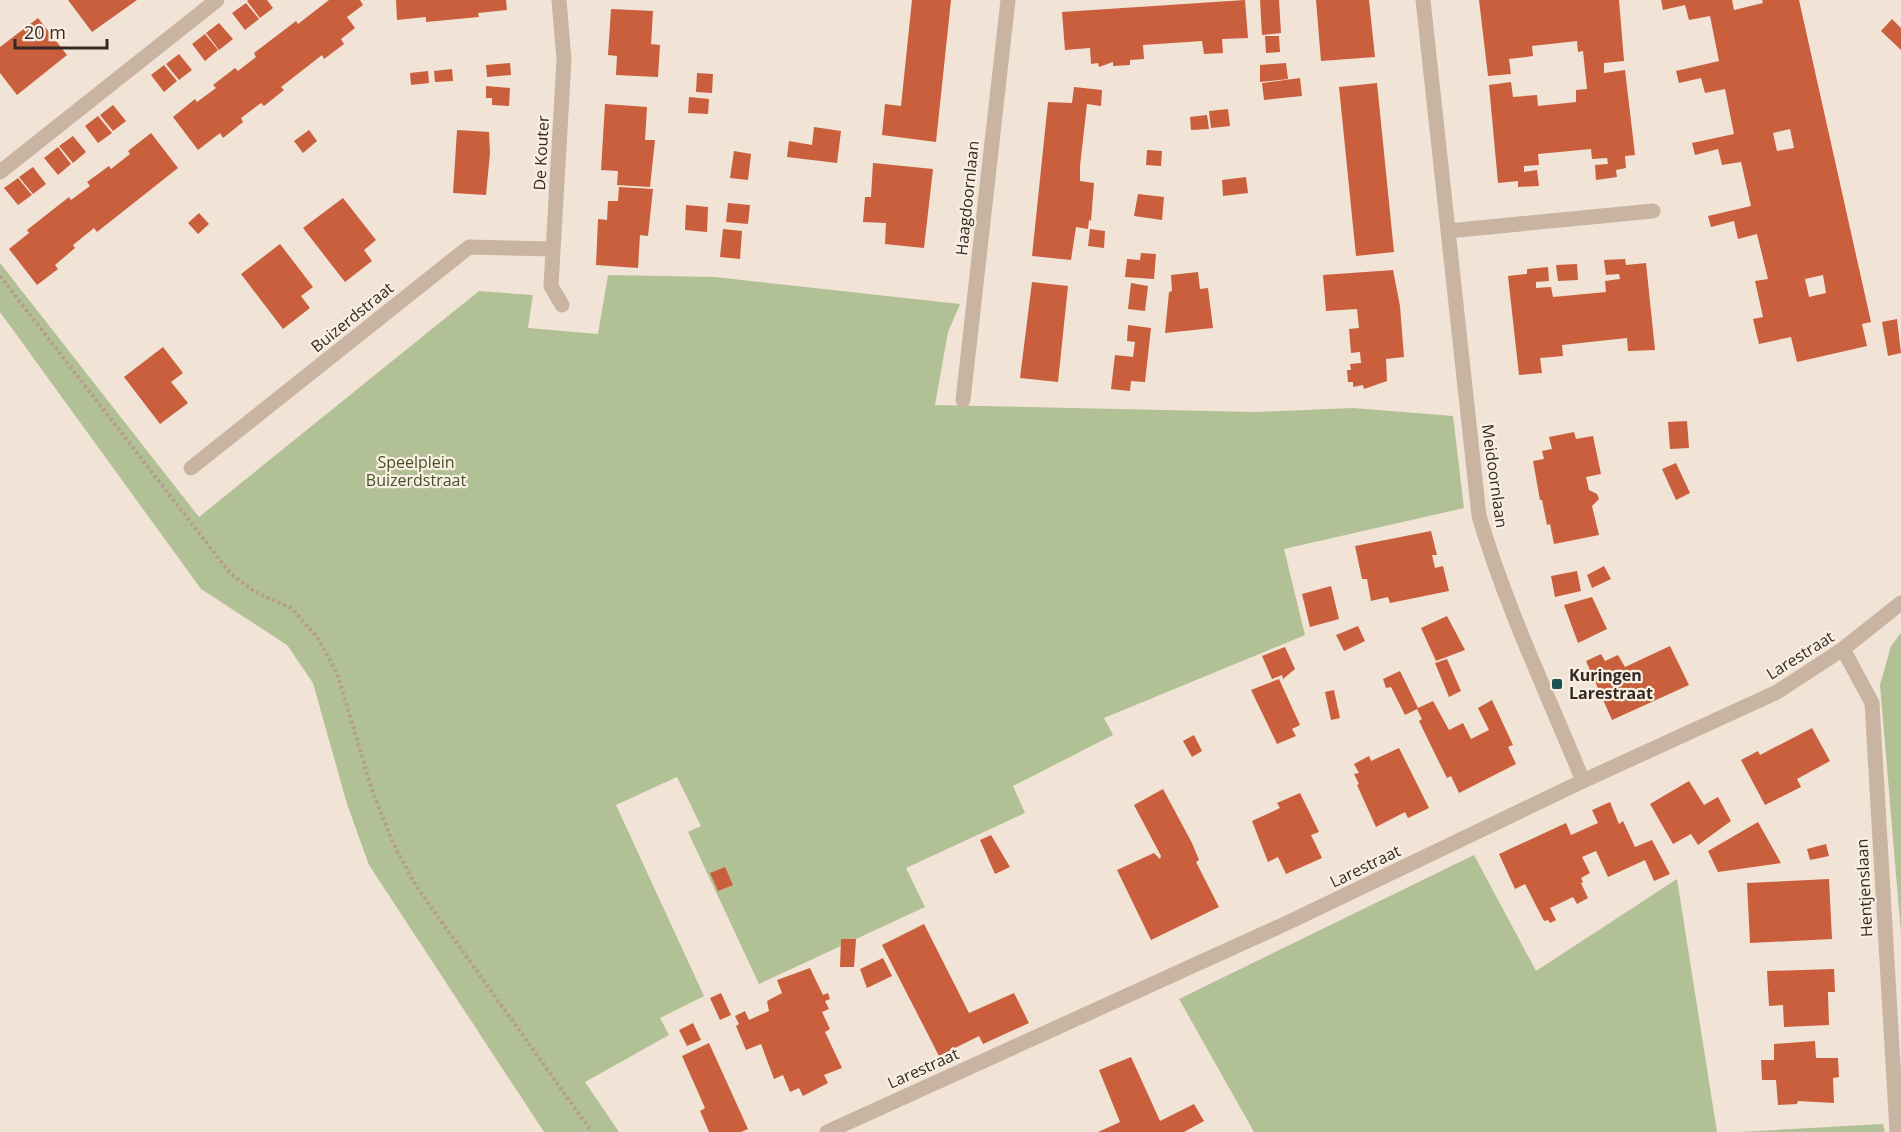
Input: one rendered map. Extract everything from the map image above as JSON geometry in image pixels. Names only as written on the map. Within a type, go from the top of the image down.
[{"type":"street","points":[[0,172],[217,0]]},
{"type":"street","name":"De Kouter","points":[[559,0],[564,60],[551,286],[562,305]]},
{"type":"street","name":"Haagdoornlaan","points":[[963,400],[1008,0]]},
{"type":"street","name":"Meidoornlaan","points":[[1423,0],[1479,516],[1493,564],[1526,650],[1583,781]]},
{"type":"street","points":[[1448,231],[1653,211]]},
{"type":"street","name":"Buizerdstraat","points":[[191,468],[469,247],[553,249]]},
{"type":"street","name":"Larestraat","points":[[827,1132],[1276,928],[1583,781],[1777,692],[1843,649],[1901,603]]},
{"type":"street","name":"Hentjenslaan","points":[[1843,649],[1872,703],[1897,1132]]},
{"type":"path","points":[[0,276],[230,573],[255,592],[291,608],[316,637],[338,673],[373,793],[393,843],[416,886],[592,1132]]},
{"type":"green space","name":"Speelplein Buizerdstraat","points":[[0,263],[199,517],[479,291],[533,295],[528,328],[598,334],[608,275],[715,277],[960,304],[948,332],[935,405],[1255,412],[1353,408],[1453,416],[1464,508],[1284,549],[1305,635],[1104,718],[1113,735],[1013,786],[1025,813],[906,868],[925,907],[759,984],[688,832],[701,826],[677,777],[616,805],[704,996],[660,1018],[669,1035],[585,1082],[619,1132],[544,1132],[369,865],[347,804],[313,683],[287,645],[201,589],[0,312]]},
{"type":"green space","points":[[1901,633],[1901,933],[1880,685],[1891,646]]},
{"type":"green space","points":[[1474,855],[1536,971],[1677,879],[1717,1132],[1254,1132],[1179,999]]},
{"type":"green space","points":[[1883,1124],[1885,1132],[1740,1132]]},
{"type":"building","points":[[68,0],[137,0],[92,32]]},
{"type":"building","points":[[267,0],[273,8],[260,18],[247,1]]},
{"type":"building","points":[[329,0],[360,0],[363,5],[347,17],[355,28],[341,39],[344,44],[324,59],[322,55],[281,87],[284,90],[264,106],[261,103],[241,118],[243,122],[223,138],[220,133],[198,150],[173,117],[195,99],[197,102],[216,88],[213,85],[235,68],[238,71],[256,57],[254,53],[296,21],[298,24]]},
{"type":"building","points":[[396,0],[506,0],[507,10],[478,13],[479,17],[426,22],[426,17],[397,20]]},
{"type":"building","points":[[912,0],[951,0],[936,142],[882,135],[885,104],[901,106]]},
{"type":"building","points":[[1245,0],[1248,38],[1222,39],[1223,53],[1204,54],[1202,41],[1143,45],[1144,59],[1130,60],[1130,65],[1113,66],[1113,62],[1099,67],[1098,63],[1091,64],[1090,48],[1065,50],[1062,12]]},
{"type":"building","points":[[1260,0],[1279,0],[1281,33],[1262,35]]},
{"type":"building","points":[[1316,0],[1369,0],[1375,57],[1321,61]]},
{"type":"building","points":[[1479,0],[1619,0],[1624,61],[1604,63],[1604,73],[1625,70],[1635,155],[1625,156],[1626,168],[1616,170],[1617,177],[1596,180],[1595,165],[1608,164],[1607,158],[1592,159],[1591,149],[1538,154],[1539,165],[1524,166],[1524,172],[1537,170],[1539,186],[1518,187],[1518,181],[1498,183],[1489,85],[1511,82],[1513,97],[1537,95],[1538,106],[1576,102],[1576,90],[1587,89],[1583,51],[1578,52],[1577,41],[1532,46],[1533,56],[1509,59],[1511,74],[1488,76]]},
{"type":"building","points":[[1661,0],[1732,0],[1734,10],[1763,3],[1762,0],[1799,0],[1871,322],[1862,324],[1867,346],[1797,362],[1791,337],[1759,344],[1753,319],[1763,317],[1755,281],[1768,279],[1757,234],[1738,239],[1734,221],[1711,227],[1708,216],[1751,206],[1741,162],[1722,165],[1718,149],[1695,155],[1692,143],[1734,134],[1725,89],[1705,93],[1701,78],[1679,83],[1676,71],[1719,61],[1710,16],[1689,20],[1685,5],[1663,10]],"holes":[[[1790,129],[1794,148],[1777,151],[1773,133]],[[1823,275],[1826,293],[1809,297],[1805,279]]]},
{"type":"building","points":[[246,3],[259,19],[245,30],[232,13]]},
{"type":"building","points":[[611,9],[653,11],[651,44],[660,45],[658,77],[616,75],[617,56],[608,55]]},
{"type":"building","points":[[38,18],[67,55],[17,95],[0,73],[0,47]]},
{"type":"building","points":[[1892,19],[1901,28],[1901,50],[1881,31]]},
{"type":"building","points":[[219,23],[233,39],[219,50],[206,33]]},
{"type":"building","points":[[205,34],[218,50],[205,61],[192,44]]},
{"type":"building","points":[[1265,36],[1279,36],[1280,52],[1266,53]]},
{"type":"building","points":[[179,54],[192,70],[179,80],[166,64]]},
{"type":"building","points":[[510,63],[511,75],[487,77],[486,65]]},
{"type":"building","points":[[1286,63],[1288,79],[1260,82],[1260,65]]},
{"type":"building","points":[[164,65],[177,81],[164,92],[151,75]]},
{"type":"building","points":[[452,69],[453,81],[435,82],[434,71]]},
{"type":"building","points":[[428,71],[429,83],[411,85],[410,73]]},
{"type":"building","points":[[697,73],[713,74],[712,93],[696,92]]},
{"type":"building","points":[[1300,78],[1302,96],[1264,100],[1262,83]]},
{"type":"building","points":[[1377,83],[1394,252],[1356,256],[1339,87]]},
{"type":"building","points":[[486,86],[510,88],[509,106],[492,105],[492,98],[486,98]]},
{"type":"building","points":[[1074,87],[1102,90],[1101,106],[1087,104],[1080,166],[1080,181],[1094,183],[1091,221],[1089,220],[1088,229],[1076,227],[1071,260],[1032,256],[1048,102],[1072,103]]},
{"type":"building","points":[[689,97],[709,99],[708,114],[688,113]]},
{"type":"building","points":[[605,104],[647,107],[645,140],[655,140],[650,187],[617,185],[618,171],[601,170]]},
{"type":"building","points":[[113,105],[126,121],[113,131],[100,115]]},
{"type":"building","points":[[1228,109],[1230,126],[1211,128],[1209,111]]},
{"type":"building","points":[[1207,115],[1209,129],[1191,130],[1190,117]]},
{"type":"building","points":[[98,116],[112,133],[98,143],[85,126]]},
{"type":"building","points":[[814,127],[841,131],[837,163],[787,157],[789,141],[812,145]]},
{"type":"building","points":[[309,130],[317,141],[303,153],[294,141]]},
{"type":"building","points":[[457,130],[489,132],[490,153],[486,195],[453,193]]},
{"type":"building","points":[[151,133],[178,168],[97,232],[94,228],[73,245],[75,248],[55,265],[58,269],[37,285],[9,249],[29,233],[27,230],[69,197],[71,200],[90,186],[87,182],[109,166],[111,169],[130,154],[128,151]]},
{"type":"building","points":[[73,136],[86,152],[73,163],[59,146]]},
{"type":"building","points":[[58,147],[71,164],[58,175],[44,158]]},
{"type":"building","points":[[1147,150],[1162,151],[1161,166],[1146,165]]},
{"type":"building","points":[[734,151],[751,154],[748,180],[730,178]]},
{"type":"building","points":[[873,163],[933,169],[924,248],[885,244],[886,223],[863,222],[865,197],[871,197]]},
{"type":"building","points":[[33,167],[46,184],[33,194],[19,177]]},
{"type":"building","points":[[1246,177],[1248,193],[1223,196],[1222,180]]},
{"type":"building","points":[[18,178],[32,195],[18,205],[4,188]]},
{"type":"building","points":[[619,187],[653,189],[648,236],[640,235],[638,268],[596,265],[598,219],[607,220],[608,201],[618,201]]},
{"type":"building","points":[[1138,194],[1164,197],[1162,220],[1134,216]]},
{"type":"building","points":[[343,198],[376,240],[364,250],[372,261],[345,282],[303,228]]},
{"type":"building","points":[[728,203],[750,205],[748,224],[726,222]]},
{"type":"building","points":[[686,205],[708,207],[707,232],[685,230]]},
{"type":"building","points":[[199,213],[209,224],[198,234],[188,223]]},
{"type":"building","points":[[723,229],[742,231],[740,259],[720,257]]},
{"type":"building","points":[[1090,229],[1105,231],[1104,248],[1088,246]]},
{"type":"building","points":[[280,244],[313,287],[301,296],[310,308],[283,329],[241,274]]},
{"type":"building","points":[[1141,253],[1156,254],[1154,279],[1125,277],[1127,259],[1140,260]]},
{"type":"building","points":[[1625,259],[1626,265],[1646,263],[1655,350],[1628,351],[1627,338],[1562,345],[1563,356],[1540,358],[1542,373],[1519,375],[1508,276],[1527,274],[1527,269],[1548,267],[1549,281],[1536,282],[1536,288],[1551,287],[1553,297],[1606,292],[1605,281],[1620,279],[1619,274],[1606,275],[1604,260]]},
{"type":"building","points":[[1577,264],[1578,280],[1558,281],[1556,265]]},
{"type":"building","points":[[1393,270],[1400,306],[1404,357],[1386,359],[1387,381],[1364,389],[1363,385],[1353,387],[1353,382],[1348,382],[1347,370],[1351,370],[1350,364],[1361,363],[1360,352],[1351,353],[1349,329],[1359,328],[1357,309],[1326,311],[1323,275]]},
{"type":"building","points":[[1198,272],[1200,289],[1208,288],[1213,328],[1165,333],[1169,292],[1172,291],[1171,275]]},
{"type":"building","points":[[1032,282],[1068,286],[1058,382],[1020,378]]},
{"type":"building","points":[[1131,283],[1148,286],[1145,311],[1128,309]]},
{"type":"building","points":[[1897,319],[1901,353],[1888,356],[1882,322]]},
{"type":"building","points":[[1128,325],[1151,328],[1145,382],[1131,381],[1130,391],[1111,389],[1115,355],[1133,357],[1135,342],[1127,341]]},
{"type":"building","points":[[163,347],[183,373],[171,382],[188,403],[160,424],[124,377]]},
{"type":"building","points":[[1687,421],[1689,448],[1670,449],[1668,422]]},
{"type":"building","points":[[1574,432],[1576,439],[1593,436],[1601,474],[1586,477],[1589,490],[1597,494],[1599,499],[1592,506],[1599,535],[1554,544],[1550,524],[1547,525],[1542,500],[1540,500],[1533,461],[1544,459],[1542,451],[1552,449],[1549,437]]},
{"type":"building","points":[[1676,463],[1690,493],[1676,500],[1662,469]]},
{"type":"building","points":[[1431,531],[1437,555],[1432,555],[1435,568],[1443,566],[1449,591],[1390,603],[1388,597],[1371,601],[1367,579],[1362,579],[1355,546]]},
{"type":"building","points":[[1604,566],[1611,579],[1592,588],[1587,575]]},
{"type":"building","points":[[1577,571],[1581,591],[1555,597],[1551,576]]},
{"type":"building","points":[[1331,586],[1339,619],[1310,627],[1302,594]]},
{"type":"building","points":[[1592,597],[1607,629],[1578,643],[1564,605]]},
{"type":"building","points":[[1447,616],[1465,650],[1436,661],[1421,628]]},
{"type":"building","points":[[1358,626],[1365,641],[1344,651],[1336,635]]},
{"type":"building","points":[[1670,646],[1689,685],[1612,720],[1586,661],[1601,654],[1605,661],[1618,655],[1625,667]]},
{"type":"building","points":[[1285,647],[1295,669],[1283,679],[1282,675],[1272,679],[1262,656]]},
{"type":"building","points":[[1447,659],[1461,691],[1449,697],[1435,663]]},
{"type":"building","points":[[1400,671],[1418,708],[1433,701],[1449,730],[1463,723],[1471,739],[1489,730],[1478,708],[1492,700],[1513,745],[1508,747],[1516,764],[1459,793],[1451,776],[1447,778],[1419,721],[1422,719],[1417,709],[1405,715],[1391,687],[1386,688],[1383,679]]},
{"type":"building","points":[[1279,679],[1300,725],[1292,729],[1296,736],[1277,744],[1251,690]]},
{"type":"building","points":[[1334,690],[1340,718],[1331,720],[1325,692]]},
{"type":"building","points":[[1812,728],[1830,761],[1797,779],[1801,787],[1765,805],[1741,760],[1758,751],[1760,755]]},
{"type":"building","points":[[1194,735],[1202,751],[1192,757],[1183,741]]},
{"type":"building","points":[[1399,748],[1429,808],[1408,818],[1405,812],[1376,827],[1357,785],[1359,784],[1354,774],[1359,773],[1354,764],[1369,756],[1371,761]]},
{"type":"building","points":[[1689,781],[1704,805],[1718,797],[1731,821],[1698,845],[1691,834],[1673,844],[1650,804]]},
{"type":"building","points":[[1163,789],[1192,843],[1199,860],[1196,862],[1219,907],[1151,940],[1117,870],[1154,853],[1160,859],[1161,856],[1134,805]]},
{"type":"building","points":[[1300,793],[1319,832],[1311,835],[1322,858],[1286,874],[1278,857],[1268,862],[1252,821],[1280,808],[1277,803]]},
{"type":"building","points":[[1610,802],[1619,824],[1623,821],[1635,847],[1652,840],[1670,874],[1654,881],[1645,860],[1608,877],[1596,851],[1582,857],[1590,873],[1581,878],[1588,898],[1577,904],[1573,897],[1550,908],[1556,920],[1550,923],[1548,920],[1544,921],[1525,884],[1515,889],[1499,854],[1566,823],[1571,835],[1598,823],[1592,810]]},
{"type":"building","points":[[1758,822],[1781,863],[1718,872],[1708,851]]},
{"type":"building","points":[[991,835],[1010,867],[995,874],[980,840]]},
{"type":"building","points":[[1826,844],[1829,856],[1810,860],[1807,849]]},
{"type":"building","points":[[725,867],[733,885],[718,891],[710,873]]},
{"type":"building","points":[[1829,879],[1832,939],[1750,943],[1747,883]]},
{"type":"building","points":[[924,924],[969,1013],[1014,993],[1029,1023],[983,1044],[979,1036],[939,1056],[882,945]]},
{"type":"building","points":[[841,939],[856,939],[854,967],[840,967]]},
{"type":"building","points":[[883,958],[892,976],[867,988],[860,969]]},
{"type":"building","points":[[810,968],[823,995],[828,993],[830,999],[825,1001],[829,1009],[822,1012],[830,1029],[825,1032],[842,1068],[824,1075],[828,1083],[803,1096],[799,1088],[790,1092],[783,1075],[774,1079],[761,1044],[746,1050],[736,1026],[739,1024],[735,1016],[745,1011],[749,1020],[769,1011],[767,1001],[782,993],[777,980]]},
{"type":"building","points":[[1834,969],[1835,992],[1828,992],[1829,1025],[1784,1027],[1783,1005],[1769,1006],[1767,971]]},
{"type":"building","points":[[721,993],[731,1015],[720,1020],[710,998]]},
{"type":"building","points":[[693,1023],[701,1040],[687,1046],[679,1030]]},
{"type":"building","points":[[1815,1041],[1816,1058],[1838,1058],[1839,1077],[1833,1078],[1834,1103],[1798,1101],[1797,1104],[1778,1105],[1776,1080],[1762,1080],[1761,1060],[1774,1060],[1774,1044]]},
{"type":"building","points":[[709,1043],[748,1129],[741,1132],[709,1132],[700,1111],[705,1108],[682,1056]]},
{"type":"building","points":[[1131,1057],[1160,1121],[1194,1104],[1204,1121],[1184,1132],[1098,1132],[1120,1122],[1099,1070]]},
{"type":"place","name":"Kuringen Larestraat","points":[[1557,684]]}]
